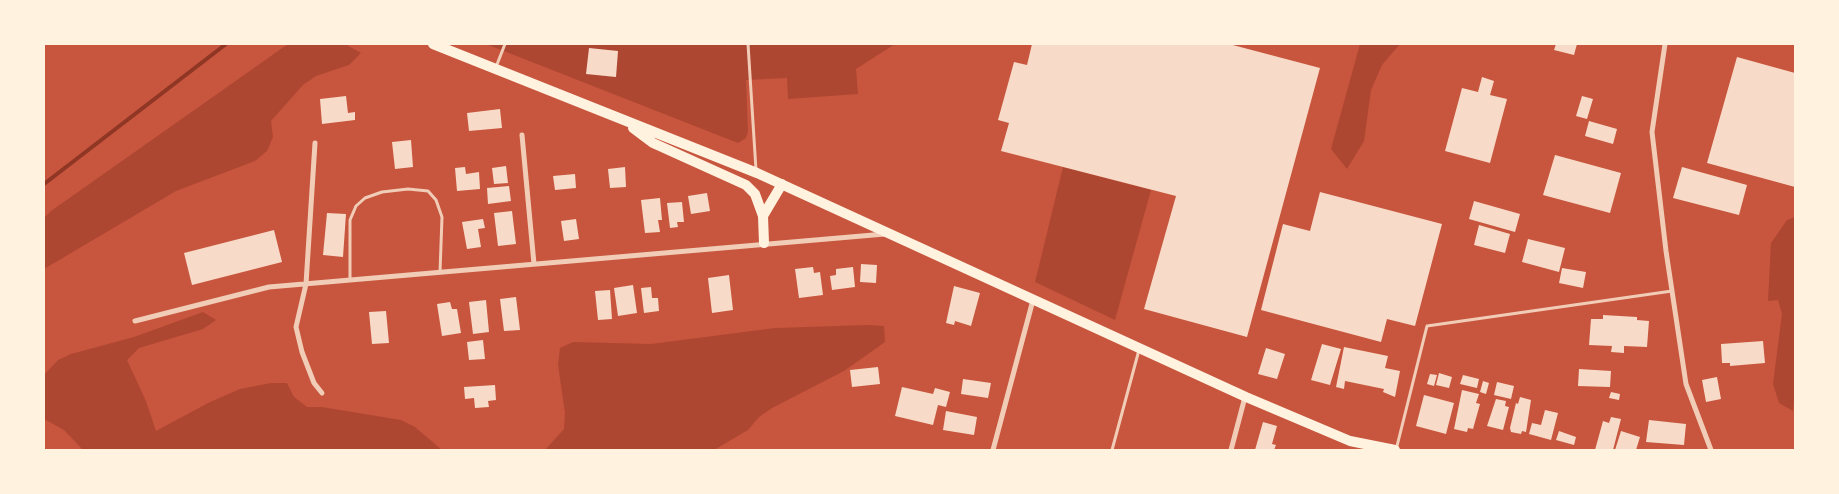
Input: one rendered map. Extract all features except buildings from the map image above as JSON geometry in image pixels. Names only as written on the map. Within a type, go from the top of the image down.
[{"type":"main road","points":[[433,44],[782,184],[1349,446],[1395,450]]},
{"type":"main road","points":[[622,120],[653,143],[746,185],[755,194],[763,216],[764,244]]},
{"type":"main road","points":[[763,216],[782,184]]},
{"type":"street","points":[[1666,44],[1652,132],[1686,384],[1711,450]]},
{"type":"street","points":[[522,135],[534,264]]},
{"type":"street","points":[[314,143],[306,284],[296,327],[302,352],[314,382],[322,393]]},
{"type":"street","points":[[135,321],[269,288],[888,234]]},
{"type":"street","points":[[992,450],[1034,300]]},
{"type":"street","points":[[1231,450],[1246,397]]},
{"type":"lane","points":[[495,70],[505,44]]},
{"type":"lane","points":[[748,44],[756,173]]},
{"type":"lane","points":[[350,280],[350,220],[356,206],[365,198],[382,192],[408,189],[428,191],[436,200],[442,217],[440,272]]},
{"type":"lane","points":[[1395,450],[1427,326],[1672,291]]},
{"type":"lane","points":[[1112,450],[1139,348]]},
{"type":"shaded area","points":[[288,44],[345,44],[361,53],[349,65],[316,76],[303,85],[271,121],[273,137],[267,151],[255,161],[176,191],[44,269],[44,218],[51,211]]},
{"type":"shaded area","points":[[486,44],[895,44],[856,69],[858,94],[788,99],[787,78],[746,80],[748,131],[746,138],[738,143]]},
{"type":"shaded area","points":[[1360,44],[1400,44],[1382,65],[1371,90],[1364,141],[1347,169],[1331,149]]},
{"type":"shaded area","points":[[1063,167],[1151,190],[1115,320],[1035,282]]},
{"type":"shaded area","points":[[1795,217],[1795,388],[1793,411],[1779,403],[1773,384],[1782,314],[1778,300],[1768,301],[1771,243],[1787,220]]},
{"type":"shaded area","points":[[203,312],[216,320],[203,329],[139,348],[127,360],[146,401],[156,431],[210,402],[240,389],[271,383],[287,383],[294,397],[307,407],[322,407],[401,420],[415,427],[442,450],[83,450],[64,430],[44,419],[44,375],[58,360],[71,354],[134,337]]},
{"type":"shaded area","points":[[884,326],[885,342],[844,371],[772,408],[759,417],[748,430],[714,450],[545,450],[564,429],[565,413],[558,365],[560,348],[573,342],[651,344],[775,328]]},
{"type":"waterway","points":[[44,184],[226,44]]}]
